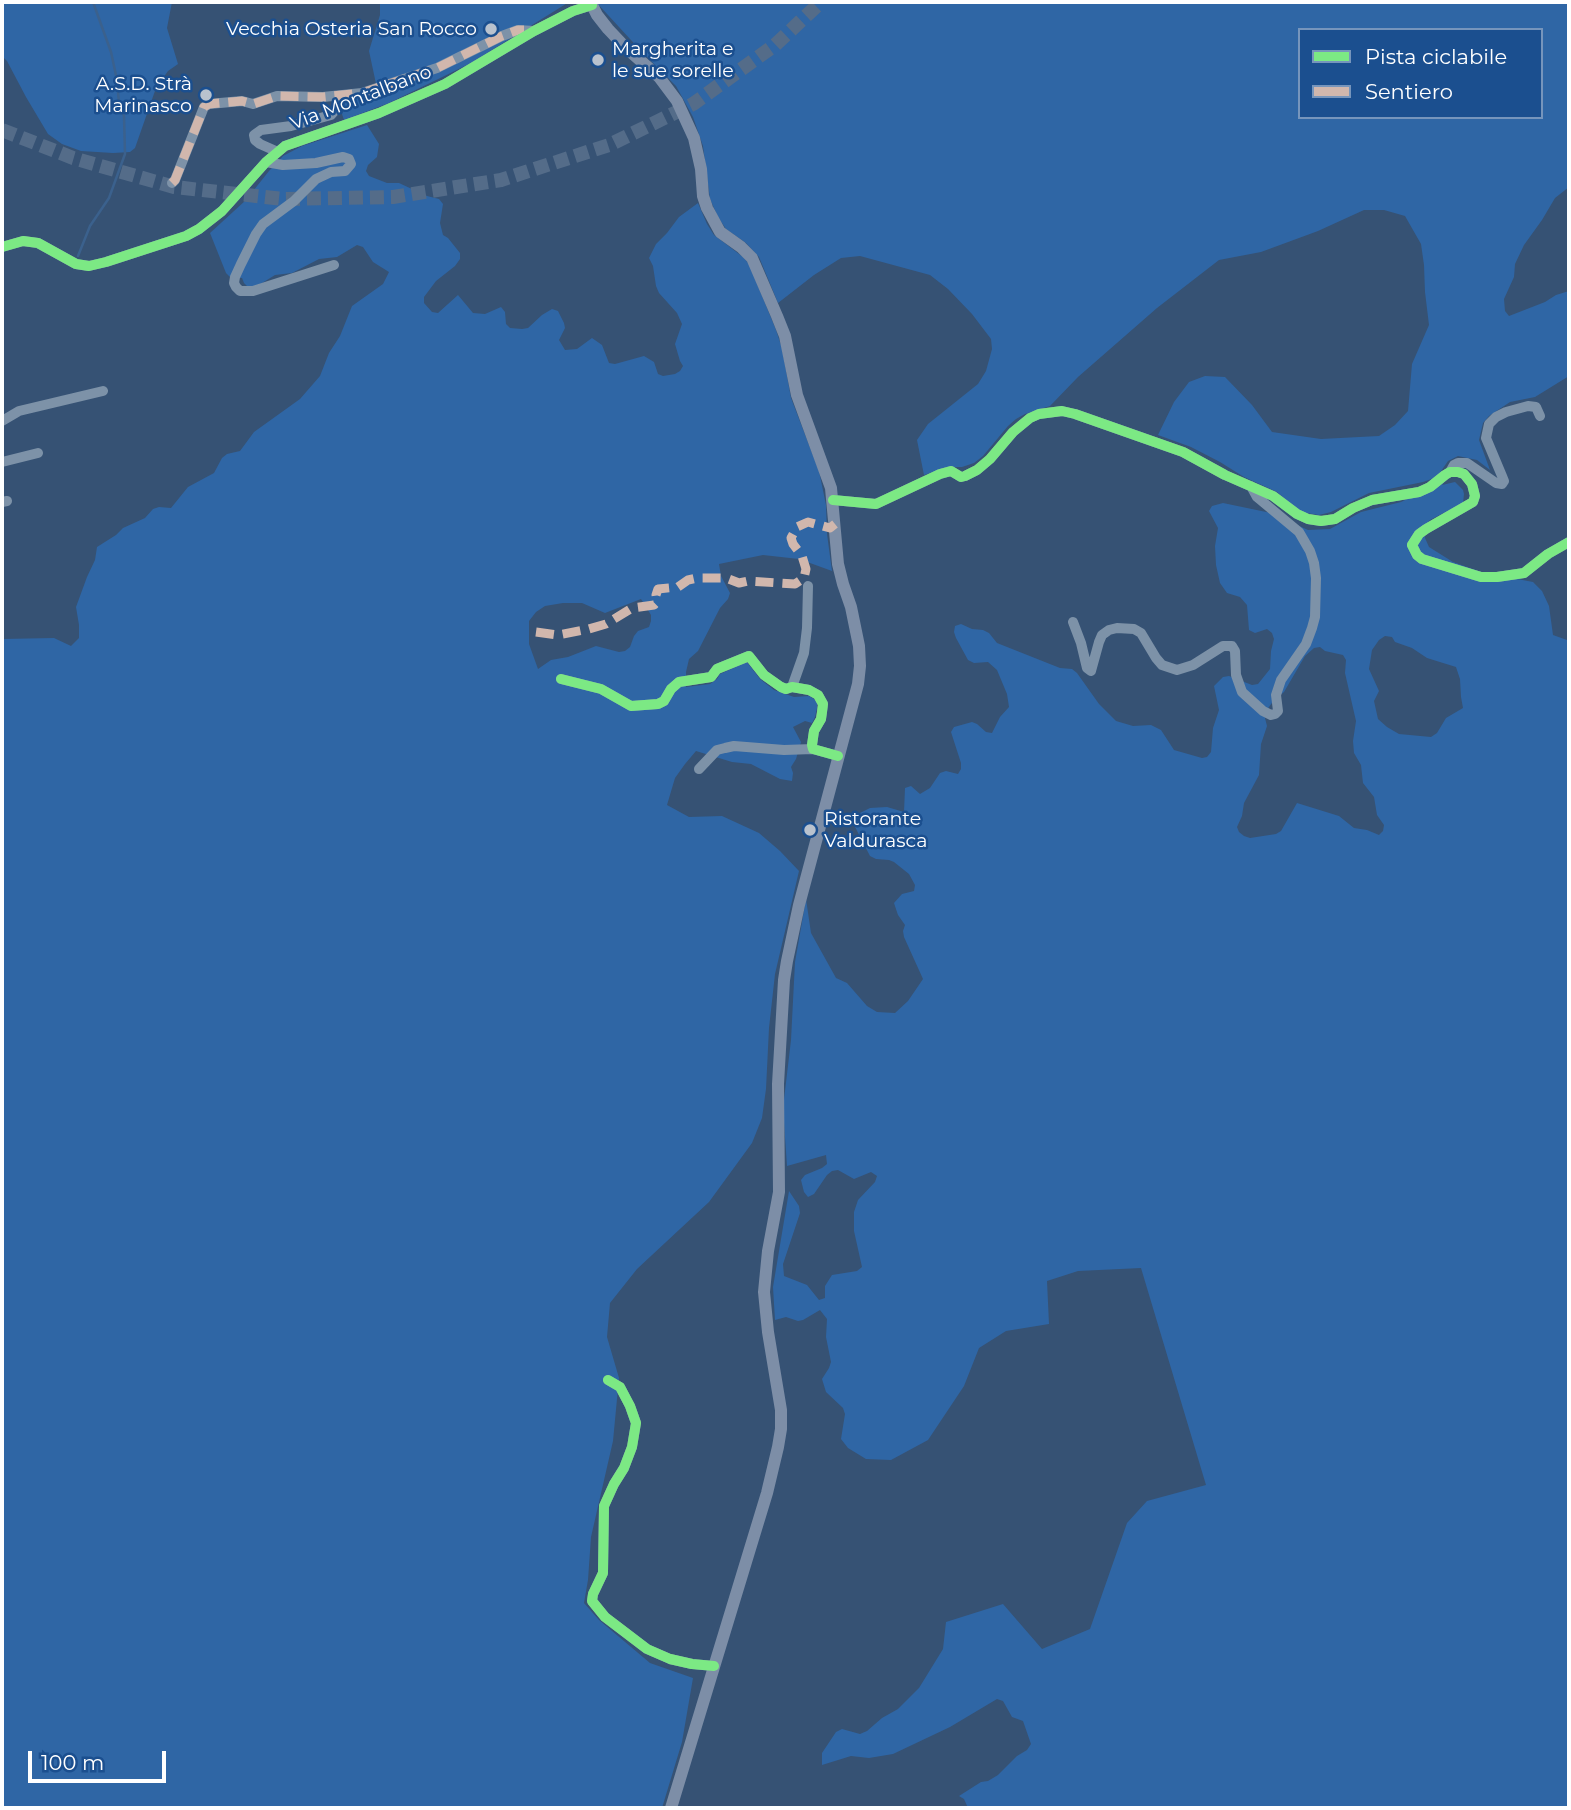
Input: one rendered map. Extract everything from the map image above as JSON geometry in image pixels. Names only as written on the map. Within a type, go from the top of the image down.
[{"type":"main road","points":[[592,4],[608,29],[669,89],[689,124],[698,154],[707,208],[720,232],[752,258],[777,316],[787,346],[797,395],[831,488],[838,564],[851,607],[860,666],[858,684],[794,923],[785,980],[778,1084],[779,1192],[768,1251],[764,1292],[779,1391],[780,1429],[767,1493],[671,1808]]},
{"type":"street","name":"Via Montalbano","points":[[2,247],[23,241],[38,243],[76,264],[89,266],[144,251],[199,229],[227,205],[266,162],[298,140],[379,113],[445,84],[534,31],[592,4]]},
{"type":"street","points":[[172,183],[204,107],[209,104],[242,101],[253,104],[277,96],[323,97],[375,90],[437,68],[518,30],[534,31]]},
{"type":"street","points":[[278,152],[257,142],[255,134],[261,130],[291,126],[331,115],[338,107],[338,96]]},
{"type":"street","points":[[266,162],[283,166],[317,163],[343,156],[349,159],[351,164],[345,171],[331,172],[316,178],[259,229],[235,277],[236,287],[240,291],[253,290],[334,265]]},
{"type":"street","points":[[2,421],[19,411],[103,391]]},
{"type":"street","points":[[833,500],[876,504],[940,474],[951,471],[961,477],[971,474],[990,459],[1013,432],[1030,418],[1062,411],[1183,452],[1225,475],[1273,496],[1297,514],[1321,521],[1335,519],[1373,500],[1430,488],[1458,463],[1467,464],[1496,483],[1502,484],[1504,481],[1486,438],[1489,424],[1506,412],[1528,406],[1536,407],[1540,416]]},
{"type":"street","points":[[2,462],[38,453]]},
{"type":"street","points":[[1450,472],[1458,472],[1470,480],[1474,502],[1419,534],[1412,545],[1417,555],[1471,575],[1497,577],[1524,573],[1569,542]]},
{"type":"street","points":[[1073,622],[1087,668],[1091,671],[1102,635],[1117,628],[1134,629],[1142,633],[1162,665],[1177,670],[1193,665],[1223,646],[1232,646],[1241,692],[1263,711],[1275,715],[1278,710],[1276,695],[1281,680],[1306,644],[1312,628],[1315,617],[1316,578],[1310,551],[1298,532],[1257,497],[1251,485]]},
{"type":"street","points":[[792,687],[804,653],[808,586]]},
{"type":"street","points":[[561,679],[601,690],[631,706],[657,704],[664,701],[674,685],[711,677],[717,669],[748,656],[769,680],[786,690],[792,687],[814,691],[821,698],[821,719],[812,741],[814,749]]},
{"type":"street","points":[[699,769],[718,750],[734,746],[784,750],[814,749],[838,756]]},
{"type":"street","points":[[608,1380],[620,1387],[636,1423],[632,1447],[624,1468],[604,1506],[603,1573],[592,1601],[605,1617],[647,1649],[681,1662],[714,1666]]},
{"type":"shaded area","points":[[2,2],[172,2],[167,28],[178,64],[168,71],[156,88],[135,148],[130,152],[113,153],[81,151],[62,144],[48,134],[2,56]]},
{"type":"shaded area","points":[[380,2],[569,2],[471,63],[389,103],[344,120],[342,114],[345,101],[378,93],[369,51],[380,15]]},
{"type":"shaded area","points":[[596,2],[1569,2],[1569,187],[1555,198],[1524,245],[1504,299],[1505,311],[1509,316],[1569,291],[1569,376],[1535,397],[1510,402],[1483,423],[1479,440],[1490,470],[1477,460],[1458,456],[1448,461],[1437,477],[1369,493],[1319,515],[1300,512],[1277,492],[1191,447],[1158,435],[1174,402],[1189,382],[1205,376],[1225,377],[1252,405],[1272,432],[1321,439],[1379,436],[1395,425],[1408,411],[1412,364],[1429,325],[1421,244],[1405,216],[1384,210],[1364,210],[1261,252],[1219,260],[1157,308],[1078,377],[1050,406],[1016,419],[974,463],[962,467],[948,467],[924,475],[917,440],[928,424],[978,384],[986,371],[992,349],[991,339],[972,314],[930,275],[860,256],[841,258],[778,303],[759,257],[746,243],[726,229],[718,217],[710,199],[703,146],[693,117],[676,86]]},
{"type":"shaded area","points":[[367,125],[379,144],[377,157],[368,165],[366,171],[369,176],[387,183],[399,183],[439,199],[443,204],[440,223],[443,235],[460,253],[460,259],[436,281],[424,297],[424,303],[432,312],[438,313],[458,295],[473,313],[485,314],[501,307],[505,312],[506,324],[510,328],[522,329],[528,328],[552,309],[558,311],[564,323],[565,328],[559,340],[565,350],[577,349],[592,338],[602,345],[609,363],[615,364],[644,356],[654,362],[658,374],[663,376],[675,374],[683,366],[675,344],[682,324],[677,313],[659,293],[649,258],[656,244],[679,217],[698,203],[714,235],[749,264],[776,330],[791,398],[819,471],[826,505],[832,571],[799,559],[763,555],[719,564],[721,576],[730,593],[698,651],[689,659],[686,672],[686,687],[710,684],[720,674],[747,662],[760,679],[774,690],[794,697],[809,696],[814,699],[817,708],[812,723],[805,721],[793,727],[801,742],[791,767],[792,781],[780,779],[751,764],[732,762],[696,751],[675,778],[667,805],[689,817],[722,816],[759,833],[799,871],[775,974],[766,1089],[762,1118],[752,1143],[709,1202],[637,1269],[610,1303],[607,1337],[619,1378],[613,1441],[591,1537],[584,1603],[599,1620],[650,1663],[693,1678],[682,1742],[662,1808],[2,1808],[2,639],[54,638],[71,646],[79,638],[76,607],[95,560],[97,547],[123,528],[145,518],[153,509],[171,508],[188,487],[214,473],[222,458],[240,451],[254,432],[300,399],[320,376],[352,306],[383,284],[389,272],[373,262],[363,247],[357,245],[337,257],[319,259],[292,273],[275,275],[254,288],[248,287],[242,278],[230,277],[226,273],[210,233],[246,200],[283,156],[302,146]],"holes":[[[641,599],[651,615],[649,627],[638,631],[625,651],[596,646],[568,657],[551,660],[538,669],[529,644],[529,621],[545,606],[582,603],[605,613]]]},
{"type":"shaded area","points":[[1446,480],[1442,485],[1455,482],[1463,490],[1463,503],[1430,520],[1423,527],[1429,547],[1453,562],[1481,572],[1533,582],[1542,591],[1549,606],[1553,635],[1569,639],[1569,1808],[968,1808],[964,1799],[959,1796],[998,1775],[1031,1744],[1023,1721],[1012,1717],[1003,1701],[997,1699],[950,1727],[893,1754],[869,1758],[851,1756],[822,1765],[822,1753],[836,1732],[842,1729],[860,1734],[867,1731],[898,1709],[919,1688],[943,1649],[946,1622],[1003,1604],[1042,1649],[1090,1629],[1127,1523],[1147,1501],[1206,1485],[1141,1268],[1078,1271],[1047,1281],[1049,1324],[1006,1331],[979,1348],[964,1386],[928,1440],[891,1460],[866,1459],[848,1448],[841,1439],[845,1414],[843,1408],[826,1392],[822,1379],[831,1362],[826,1337],[827,1319],[820,1310],[803,1320],[786,1317],[775,1320],[773,1287],[789,1191],[799,1206],[800,1213],[783,1264],[784,1276],[807,1285],[819,1300],[825,1298],[825,1286],[832,1275],[857,1271],[862,1267],[854,1231],[854,1212],[858,1200],[875,1182],[877,1176],[871,1172],[854,1179],[838,1170],[832,1171],[814,1194],[808,1197],[801,1180],[805,1175],[827,1164],[826,1155],[787,1166],[783,1108],[791,1040],[795,962],[806,899],[811,933],[836,978],[847,983],[867,1006],[877,1012],[895,1013],[908,1001],[923,979],[904,937],[905,925],[894,903],[902,894],[914,891],[915,885],[909,874],[894,862],[870,856],[853,823],[854,816],[870,808],[887,807],[904,812],[905,788],[911,786],[920,794],[930,788],[940,773],[946,771],[958,774],[961,769],[951,732],[954,727],[972,722],[992,733],[1009,707],[1007,694],[997,670],[988,662],[974,663],[968,660],[956,638],[955,626],[961,624],[983,630],[997,643],[1060,668],[1072,669],[1116,721],[1133,726],[1151,725],[1161,730],[1174,750],[1207,757],[1211,752],[1213,728],[1219,710],[1214,686],[1223,677],[1229,676],[1252,685],[1258,684],[1270,669],[1274,639],[1267,629],[1255,633],[1249,630],[1247,605],[1240,597],[1227,593],[1220,583],[1215,546],[1218,528],[1209,511],[1212,506],[1223,503],[1271,513],[1308,530],[1330,529],[1361,512],[1401,502]],"holes":[[[1385,636],[1392,637],[1395,642],[1412,648],[1427,658],[1456,667],[1463,708],[1446,718],[1437,733],[1431,737],[1399,734],[1378,719],[1374,701],[1379,691],[1369,669],[1372,650]],[[1320,647],[1325,651],[1343,655],[1346,660],[1345,673],[1356,721],[1354,753],[1361,765],[1363,783],[1374,797],[1377,815],[1384,825],[1383,831],[1379,835],[1354,828],[1339,816],[1297,803],[1281,831],[1250,838],[1244,836],[1237,827],[1244,803],[1259,775],[1261,744],[1267,726],[1264,714],[1284,692],[1305,656],[1314,648]]]},
{"type":"waterway","points":[[78,256],[90,226],[109,198],[125,154],[124,116],[119,103],[117,80],[111,52],[93,2]]},
{"type":"tunnel","points":[[2,130],[73,158],[174,187],[284,199],[393,197],[501,180],[609,145],[693,104],[775,45],[821,2]]},
{"type":"marked path","points":[[172,183],[204,107],[209,104],[242,101],[253,104],[277,96],[323,97],[362,93],[437,68],[502,36],[524,30]]},
{"type":"marked path","points":[[536,632],[558,635],[606,624],[632,608],[654,605],[657,602],[658,589],[678,587],[697,578],[726,578],[739,583],[748,581],[795,584],[804,578],[806,569],[791,538],[797,527],[808,522],[830,528],[835,524]]},
{"type":"cycle path","points":[[2,247],[23,241],[38,243],[76,264],[89,266],[186,236],[222,211],[266,162],[285,146],[379,113],[445,84],[534,31],[573,11],[592,5],[592,2]]},
{"type":"cycle path","points":[[833,500],[876,504],[940,474],[951,471],[961,477],[965,476],[990,459],[1013,432],[1030,418],[1062,411],[1183,452],[1225,475],[1273,496],[1308,519],[1335,519],[1372,500],[1419,492],[1450,472],[1464,474],[1472,484],[1475,496],[1473,502],[1426,529],[1412,545],[1422,559],[1481,577],[1524,573],[1569,542]]},
{"type":"cycle path","points":[[561,679],[601,689],[631,706],[658,704],[664,701],[679,682],[711,677],[717,669],[749,656],[764,675],[781,687],[809,690],[818,695],[823,704],[821,719],[814,731],[813,749],[838,756]]},
{"type":"cycle path","points":[[608,1380],[620,1387],[636,1423],[632,1447],[624,1468],[604,1506],[603,1573],[592,1601],[605,1617],[647,1649],[670,1659],[714,1666]]},
{"type":"place","name":"Vecchia Osteria San Rocco","points":[[491,29]]},
{"type":"place","name":"Margherita e le sue sorelle","points":[[598,60]]},
{"type":"place","name":"A.S.D. Strà Marinasco","points":[[206,95]]},
{"type":"place","name":"Ristorante Valdurasca","points":[[810,830]]}]
